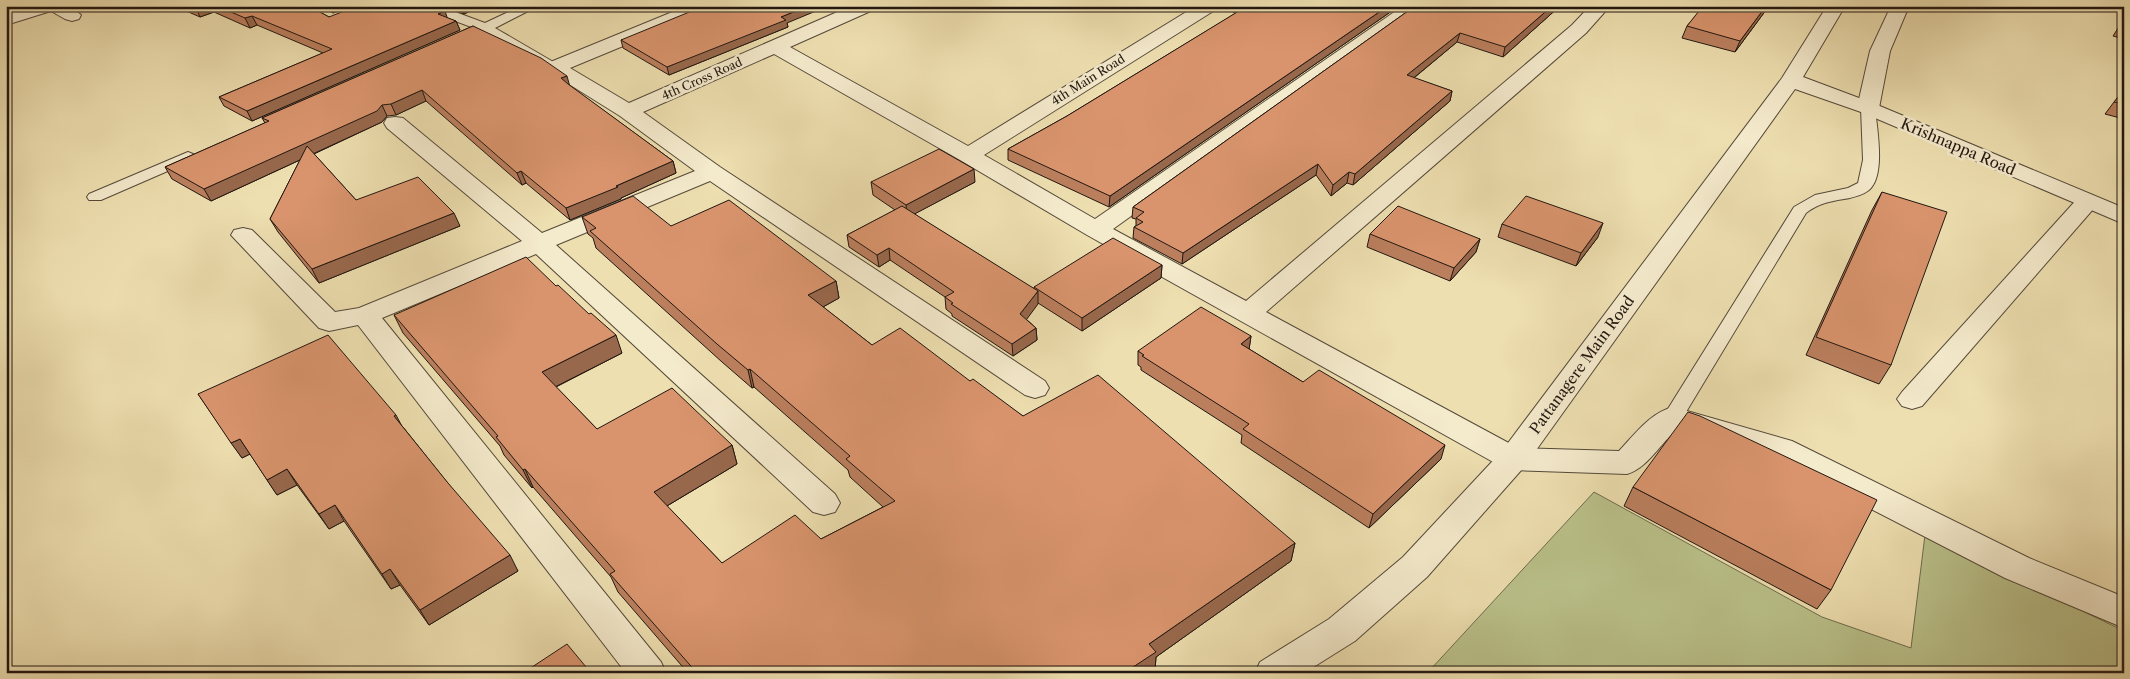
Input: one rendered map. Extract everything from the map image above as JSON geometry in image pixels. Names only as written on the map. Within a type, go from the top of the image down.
[{"type":"street","points":[[6,19],[46,6]]},
{"type":"street","points":[[555,67],[704,6]]},
{"type":"street","name":"4th Cross Road","points":[[628,111],[867,6]]},
{"type":"street","points":[[1096,230],[1415,6]]},
{"type":"street","points":[[1249,313],[1579,29],[1601,6]]},
{"type":"street","name":"Pattanagere Main Road","points":[[1273,673],[1342,630],[1415,567],[1513,459],[1791,80],[1836,6]]},
{"type":"street","points":[[1868,108],[1880,50],[1900,6]]},
{"type":"street","name":"4th Main Road","points":[[968,155],[1197,8]]},
{"type":"street","points":[[775,47],[968,155],[1096,230],[1513,459],[1627,463],[1657,429],[1673,417],[1781,449],[2017,568],[2124,613]]},
{"type":"street","points":[[555,67],[628,111],[712,172],[1035,388]]},
{"type":"street","name":"Krishnappa Road","points":[[1791,80],[1868,108],[2124,217]]},
{"type":"street","points":[[395,123],[539,243],[824,503]]},
{"type":"street","points":[[243,235],[329,322],[365,315],[712,172]]},
{"type":"street","points":[[1912,399],[2086,202]]},
{"type":"street","points":[[365,315],[648,673]]},
{"type":"lane","points":[[427,6],[486,28],[555,67]]},
{"type":"lane","points":[[450,44],[532,6]]},
{"type":"lane","points":[[1673,417],[1800,210],[1809,202],[1827,196],[1852,193],[1864,186],[1870,173],[1868,108]]},
{"type":"lane","points":[[95,197],[204,150]]},
{"type":"green space","points":[[1594,492],[1822,617],[1911,648],[1925,535],[2124,631],[2124,673],[1434,673],[1430,670]]},
{"type":"building","points":[[217,6],[309,6],[329,17],[357,6],[431,6],[445,11],[438,14],[456,21],[247,111],[219,97],[332,49],[252,16],[245,18]]},
{"type":"building","points":[[704,6],[808,6],[781,17],[786,20],[667,67],[621,40]]},
{"type":"building","points":[[1247,6],[1388,6],[1110,196],[1008,149],[1067,116]]},
{"type":"building","points":[[1415,6],[1552,6],[1505,47],[1460,33],[1407,75],[1452,91],[1355,174],[1349,172],[1333,185],[1318,164],[1183,253],[1134,227],[1143,222],[1136,218],[1144,212],[1133,207]]},
{"type":"building","points":[[1703,6],[1766,6],[1740,41],[1687,26]]},
{"type":"building","points":[[473,26],[541,58],[567,76],[561,78],[568,84],[673,161],[616,186],[618,187],[566,208],[521,171],[517,173],[422,90],[391,104],[382,105],[377,111],[204,189],[165,167],[269,121],[262,118]]},
{"type":"building","points":[[2124,90],[2124,104],[2114,102]]},
{"type":"building","points":[[307,146],[356,200],[418,177],[454,213],[312,269],[270,219]]},
{"type":"building","points":[[939,149],[974,169],[906,205],[871,182]]},
{"type":"building","points":[[1882,192],[1947,212],[1891,365],[1816,337]]},
{"type":"building","points":[[633,196],[671,226],[729,200],[836,281],[808,295],[872,345],[900,328],[970,381],[973,379],[1023,416],[1098,375],[1295,543],[1149,644],[1156,652],[1124,673],[697,673],[610,574],[615,571],[525,469],[523,470],[496,437],[498,436],[394,315],[526,257],[556,286],[558,285],[589,314],[591,313],[616,335],[542,372],[597,429],[672,388],[732,445],[654,492],[722,563],[795,515],[821,539],[895,501],[846,459],[850,456],[750,369],[748,370],[717,344],[590,231],[596,228],[582,217]]},
{"type":"building","points":[[1526,196],[1603,223],[1581,253],[1502,224]]},
{"type":"building","points":[[902,206],[1038,291],[1020,314],[1036,328],[1012,344],[951,304],[953,303],[945,297],[954,292],[889,248],[877,255],[847,235]]},
{"type":"building","points":[[1398,206],[1480,239],[1454,268],[1370,234]]},
{"type":"building","points":[[1113,238],[1162,265],[1082,318],[1034,287]]},
{"type":"building","points":[[1201,307],[1251,336],[1241,344],[1303,382],[1319,370],[1445,445],[1373,514],[1243,429],[1249,424],[1142,356],[1144,355],[1138,351]]},
{"type":"building","points":[[328,335],[396,415],[394,416],[448,483],[510,555],[420,610],[390,569],[382,574],[335,505],[319,514],[287,469],[267,480],[240,439],[231,443],[198,394]]},
{"type":"building","points":[[1688,412],[1877,500],[1831,590],[1633,487]]},
{"type":"building","points":[[567,644],[591,673],[523,673]]}]
